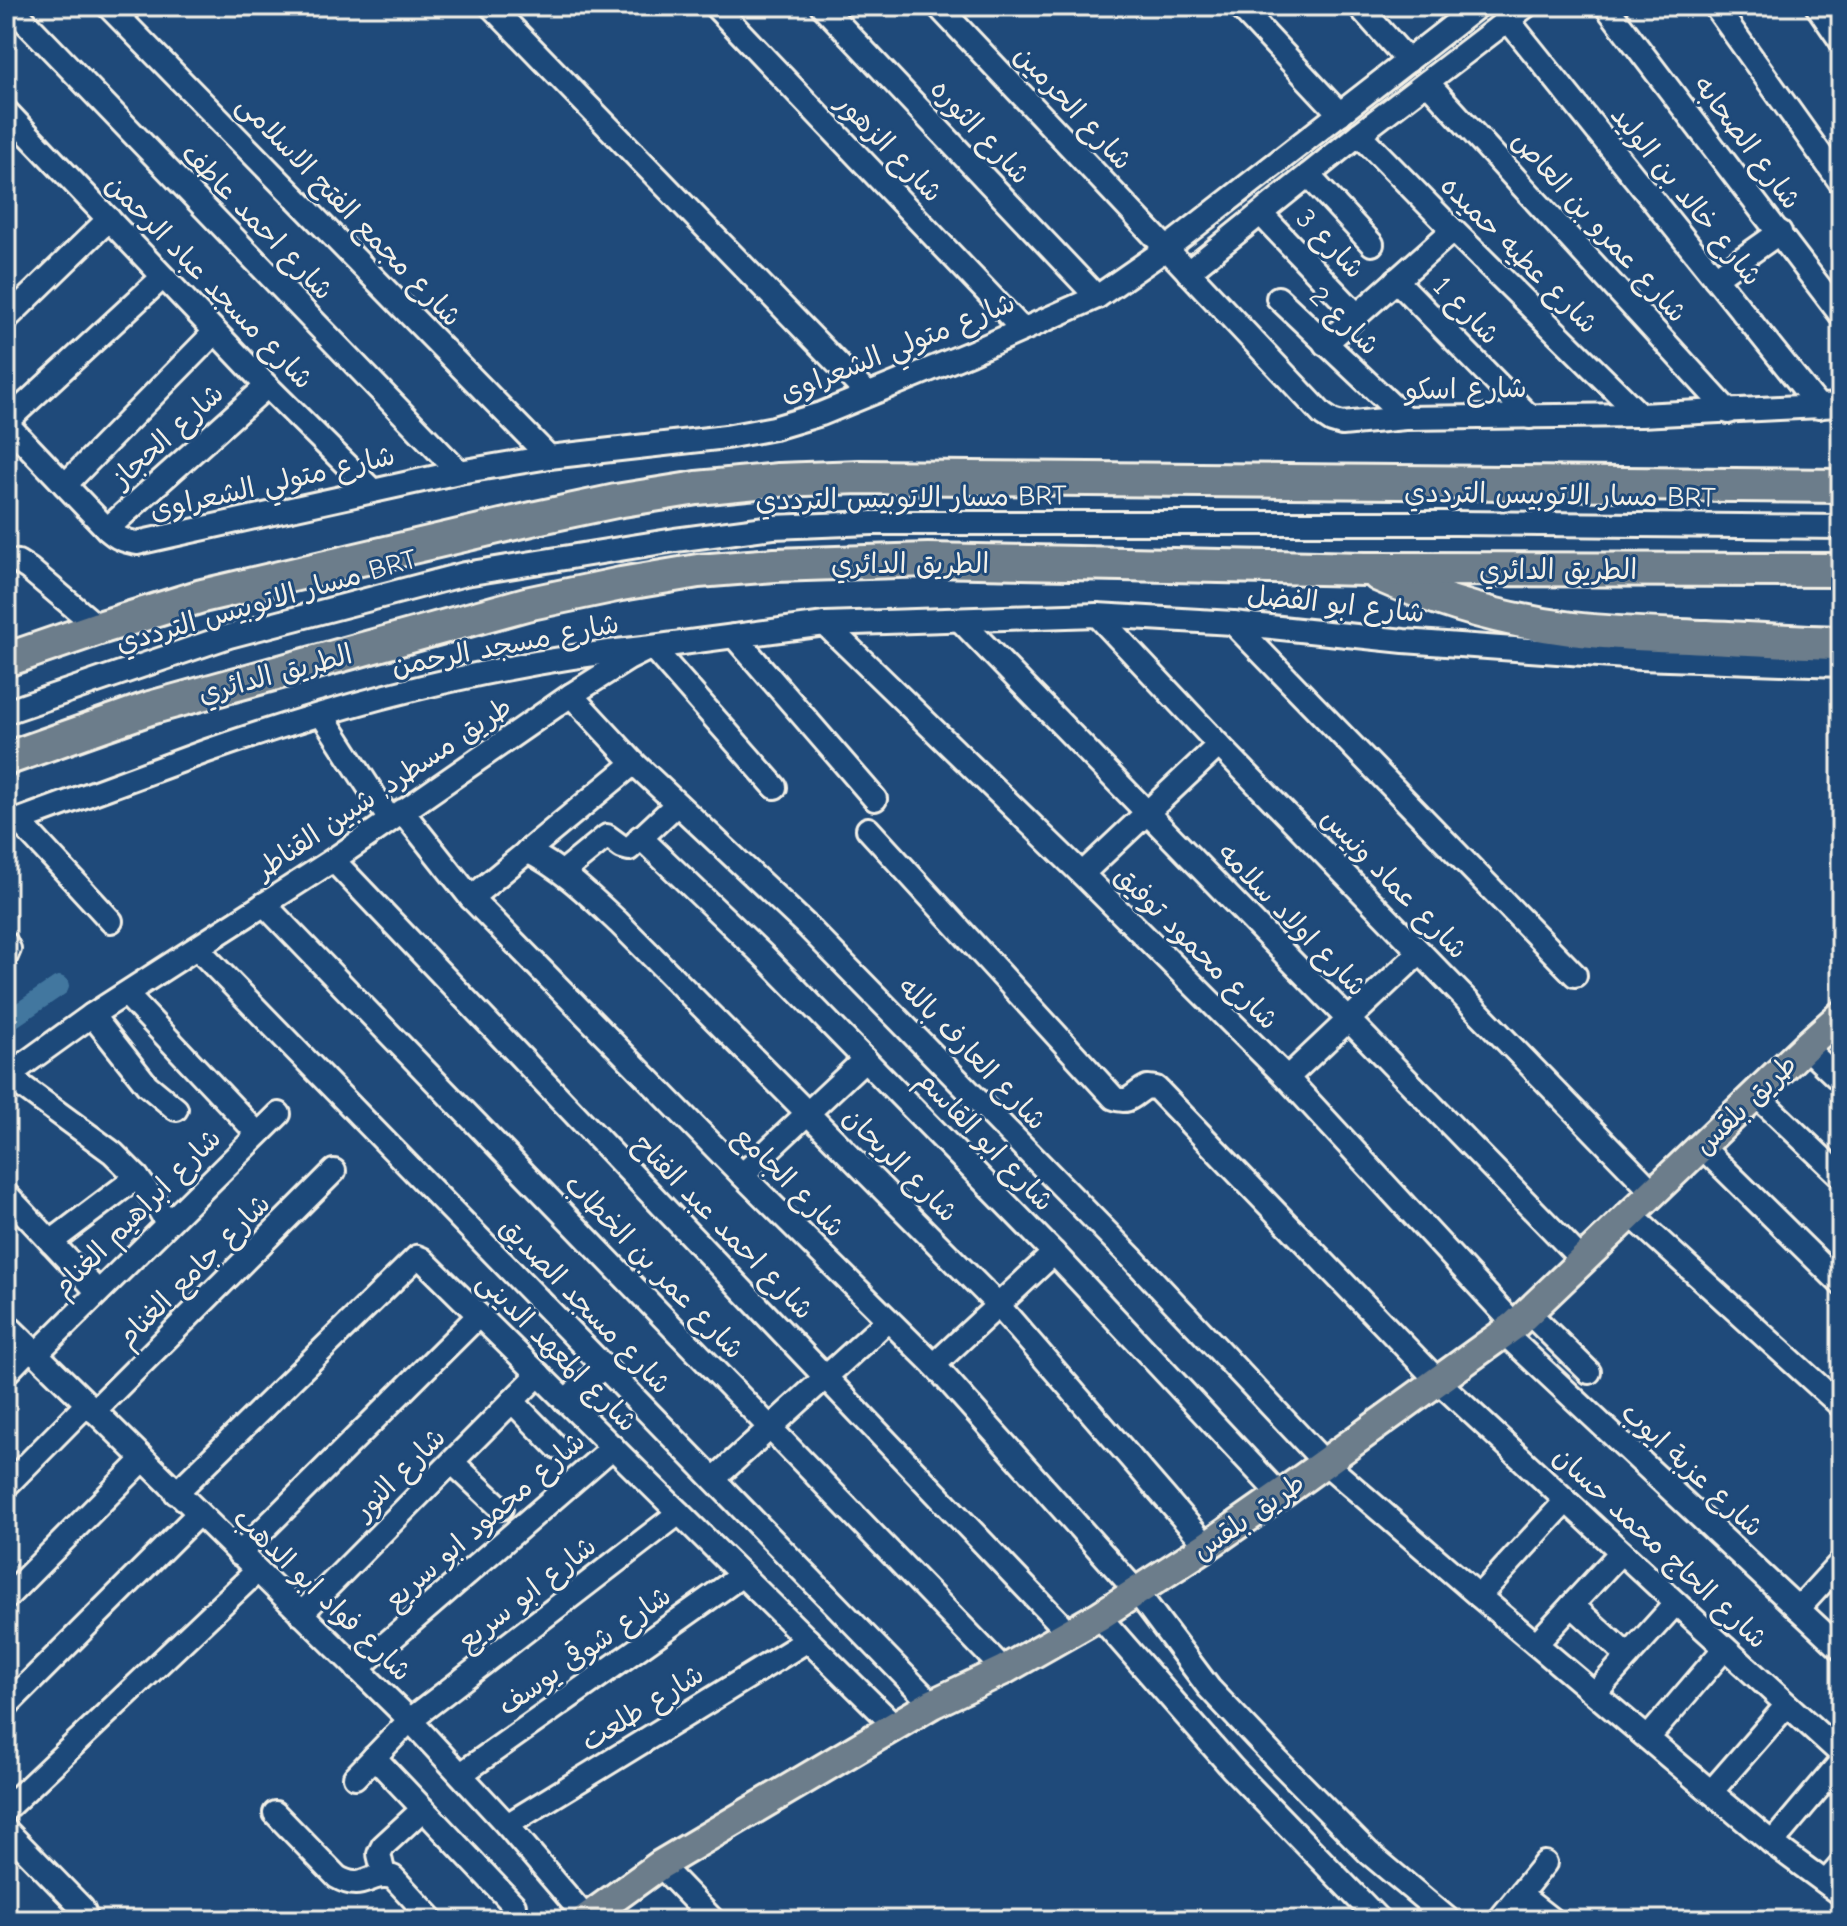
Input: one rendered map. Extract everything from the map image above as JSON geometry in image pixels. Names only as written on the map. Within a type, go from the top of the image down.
[{"type":"highway","points":[[6,660],[202,596],[616,501],[697,488],[778,480],[876,477],[1836,480]]},
{"type":"highway","name":"الطريق الدائري","points":[[6,759],[150,708],[511,608],[698,571],[928,560],[1365,569],[1841,570]]},
{"type":"highway","points":[[1365,569],[1464,607],[1569,628],[1616,633],[1841,643]]},
{"type":"main road","name":"طريق بلقس","points":[[585,1919],[660,1865],[932,1704],[1070,1634],[1280,1495],[1516,1323],[1841,1015]]},
{"type":"street","name":"شارع مجمع الفتح الاسلامى","points":[[108,6],[549,457]]},
{"type":"street","points":[[491,6],[867,394]]},
{"type":"street","name":"شارع الزهور","points":[[715,6],[1022,329]]},
{"type":"street","name":"شارع الثوره","points":[[822,6],[1097,297]]},
{"type":"street","name":"شارع الحرمين","points":[[938,6],[1166,249]]},
{"type":"street","points":[[1239,6],[1340,114]]},
{"type":"street","points":[[1359,6],[1408,61]]},
{"type":"street","name":"شارع متولي الشعراوى","points":[[107,529],[115,537],[137,543],[459,472],[549,457],[726,437],[821,414],[1097,297],[1166,249],[1478,6]]},
{"type":"street","name":"شارع الصحابه","points":[[1606,6],[1841,315]]},
{"type":"street","points":[[1715,6],[1841,183]]},
{"type":"street","points":[[1817,6],[1841,41]]},
{"type":"street","name":"شارع احمد عاطف","points":[[14,12],[459,472]]},
{"type":"street","points":[[1188,272],[1359,134],[1517,13]]},
{"type":"street","name":"شارع خالد بن الوليد","points":[[1517,13],[1715,278],[1830,406]]},
{"type":"street","name":"شارع عمرو بن العاص","points":[[1427,82],[1729,412]]},
{"type":"street","name":"شارع مسجد عباد الرحمن","points":[[9,119],[372,490]]},
{"type":"street","name":"شارع عطيه حميده","points":[[1359,134],[1640,415]]},
{"type":"street","points":[[1308,175],[1372,244]]},
{"type":"street","name":"شارع 3","points":[[1261,214],[1357,315]]},
{"type":"street","points":[[6,319],[109,219]]},
{"type":"street","points":[[1325,344],[1453,230]]},
{"type":"street","points":[[1715,278],[1780,232]]},
{"type":"street","name":"شارع اسكو","points":[[1166,249],[1323,415],[1342,424],[1405,418],[1640,415],[1830,406]]},
{"type":"street","points":[[107,529],[6,423],[163,277]]},
{"type":"street","name":"شارع 1","points":[[1396,280],[1530,417]]},
{"type":"street","name":"شارع 2","points":[[1278,298],[1405,418]]},
{"type":"street","points":[[65,485],[215,332]]},
{"type":"street","name":"شارع الحجاز","points":[[107,529],[267,386]]},
{"type":"street","name":"مسار الاتوبيس الترددي BRT","points":[[6,712],[229,636],[465,574],[631,546],[773,527],[872,523],[1423,523],[1841,527]]},
{"type":"street","points":[[6,561],[18,562],[29,569],[99,628]]},
{"type":"street","name":"شارع ابو الفضل","points":[[825,624],[1097,615],[1233,623],[1404,641],[1640,658],[1841,665]]},
{"type":"street","name":"شارع عماد ونيس","points":[[1097,615],[1653,1192]]},
{"type":"street","name":"شارع اولاد سلامه","points":[[960,620],[1583,1261]]},
{"type":"street","points":[[1233,623],[1575,975]]},
{"type":"street","name":"طريق مسطرد, شبين القناطر","points":[[7,1076],[92,1015],[333,860],[628,659],[652,647],[825,624]]},
{"type":"street","name":"شارع محمود توفيق","points":[[825,624],[1287,1078],[1516,1323]]},
{"type":"street","points":[[734,636],[875,799]]},
{"type":"street","points":[[652,647],[775,787]]},
{"type":"street","name":"شارع مسجد الرحمن","points":[[12,822],[207,751],[322,715],[527,664],[652,647]]},
{"type":"street","name":"شارع العارف بالله","points":[[571,695],[634,763],[807,926],[1132,1258],[1324,1462],[1772,1843],[1836,1881]]},
{"type":"street","name":"شارع الجامع","points":[[322,715],[396,815],[471,898],[742,1175],[934,1365],[1137,1592]]},
{"type":"street","points":[[1082,874],[1219,745]]},
{"type":"street","points":[[471,898],[634,763]]},
{"type":"street","points":[[563,872],[607,836],[629,849],[677,804]]},
{"type":"street","points":[[12,822],[111,921]]},
{"type":"street","name":"شارع الحاج محمد حسان","points":[[868,829],[1114,1098],[1125,1101],[1147,1087],[1156,1088],[1438,1381],[1838,1751],[1841,1758]]},
{"type":"street","name":"شارع ابو القاسم","points":[[640,837],[764,956],[1054,1253],[1280,1495]]},
{"type":"street","name":"شارع الريحان","points":[[527,851],[563,872],[619,923],[998,1305],[1207,1546]]},
{"type":"street","name":"شارع احمد عبد الفتاح","points":[[333,860],[1070,1634]]},
{"type":"street","name":"شارع عمر بن الخطاب","points":[[264,904],[1004,1670]]},
{"type":"street","points":[[6,943],[9,949],[6,956]]},
{"type":"street","name":"شارع مسجد الصديق","points":[[197,948],[932,1704]]},
{"type":"street","points":[[1287,1078],[1420,952]]},
{"type":"street","points":[[126,994],[258,1134]]},
{"type":"street","points":[[92,1015],[147,1085],[176,1109]]},
{"type":"street","points":[[1805,1047],[1841,1081]]},
{"type":"street","points":[[742,1175],[865,1059]]},
{"type":"street","points":[[7,1076],[113,1153],[137,1177],[167,1223]]},
{"type":"street","points":[[1756,1095],[1841,1176]]},
{"type":"street","name":"شارع ابراهيم الغنام","points":[[6,1373],[98,1292],[279,1114]]},
{"type":"street","points":[[1701,1146],[1841,1284]]},
{"type":"street","name":"شارع جامع الغنام","points":[[6,1486],[334,1171]]},
{"type":"street","points":[[51,1242],[137,1177]]},
{"type":"street","points":[[6,1194],[98,1292]]},
{"type":"street","points":[[1629,1213],[1841,1406]]},
{"type":"street","points":[[934,1365],[1054,1253]]},
{"type":"street","name":"شارع المعهد الدينى","points":[[176,1493],[417,1257],[896,1727]]},
{"type":"street","points":[[239,1554],[479,1315]]},
{"type":"street","points":[[714,1479],[888,1320]]},
{"type":"street","points":[[1516,1323],[1589,1372]]},
{"type":"street","name":"شارع عزبة ايوب","points":[[1516,1323],[1841,1649]]},
{"type":"street","name":"شارع فواد ابو الدهب","points":[[6,1324],[410,1720],[507,1825],[585,1919]]},
{"type":"street","points":[[565,1401],[604,1366]]},
{"type":"street","name":"شارع النور","points":[[301,1614],[539,1374]]},
{"type":"street","points":[[512,1401],[557,1447]]},
{"type":"street","name":"شارع محمود ابو سريع","points":[[357,1669],[613,1447]]},
{"type":"street","points":[[6,1598],[143,1460]]},
{"type":"street","points":[[452,1462],[501,1508]]},
{"type":"street","points":[[1479,1596],[1566,1501]]},
{"type":"street","name":"شارع ابو سريع","points":[[355,1777],[410,1720],[679,1513]]},
{"type":"street","points":[[6,1706],[198,1514]]},
{"type":"street","points":[[1536,1644],[1621,1552]]},
{"type":"street","points":[[1798,1609],[1841,1562]]},
{"type":"street","points":[[6,1809],[257,1571]]},
{"type":"street","name":"شارع شوقى يوسف","points":[[461,1774],[742,1575]]},
{"type":"street","points":[[1137,1592],[1209,1688],[1305,1790],[1369,1853],[1449,1920]]},
{"type":"street","points":[[1595,1693],[1676,1603]]},
{"type":"street","points":[[1572,1605],[1628,1656]]},
{"type":"street","points":[[1099,1616],[1232,1768],[1379,1920]]},
{"type":"street","name":"شارع طلعت","points":[[507,1825],[808,1640]]},
{"type":"street","points":[[1648,1738],[1725,1648]]},
{"type":"street","points":[[1711,1792],[1787,1705]]},
{"type":"street","points":[[374,1757],[514,1905]]},
{"type":"street","points":[[1772,1843],[1841,1758]]},
{"type":"street","points":[[384,1875],[379,1854],[383,1846],[423,1809]]},
{"type":"street","points":[[275,1813],[337,1877],[347,1883],[359,1884],[384,1875],[393,1877],[433,1920]]},
{"type":"street","points":[[6,1830],[82,1908],[87,1920]]},
{"type":"street","points":[[1499,1920],[1545,1863]]},
{"type":"street","points":[[660,1865],[713,1920]]},
{"type":"street","points":[[1520,1895],[1552,1920]]},
{"type":"waterway","points":[[6,1022],[59,986]]}]
